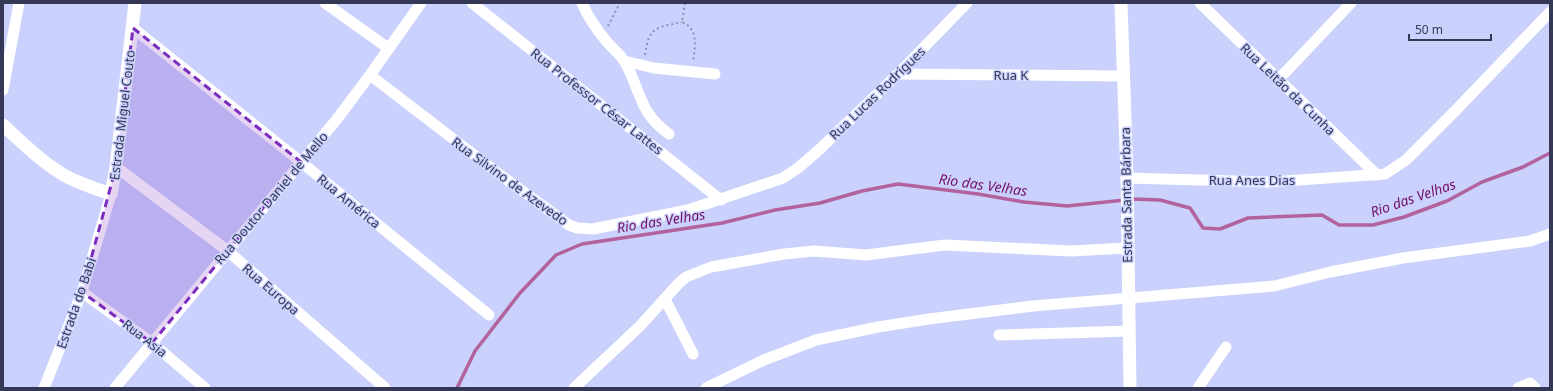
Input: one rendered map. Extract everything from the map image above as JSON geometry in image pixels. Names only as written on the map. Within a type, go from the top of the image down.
[{"type":"street","points":[[3,90],[19,3]]},
{"type":"street","name":"Estrada Miguel Couto","points":[[4,130],[63,175],[111,194],[116,167],[135,3]]},
{"type":"street","points":[[325,3],[388,48]]},
{"type":"street","name":"Rua Doutor Daniel de Mello","points":[[115,388],[337,119],[421,3]]},
{"type":"street","name":"Rua Professor César Lattes","points":[[472,3],[721,200]]},
{"type":"street","points":[[582,3],[586,13],[602,36],[624,61],[647,114],[669,134]]},
{"type":"street","name":"Rua Lucas Rodrigues","points":[[783,178],[798,168],[820,149],[898,74],[967,3]]},
{"type":"street","name":"Estrada Santa Bárbara","points":[[1121,3],[1127,181],[1130,388]]},
{"type":"street","name":"Rua Leitão da Cunha","points":[[1200,3],[1377,175]]},
{"type":"street","points":[[1278,80],[1351,3]]},
{"type":"street","name":"Rua Anes Dias","points":[[1127,181],[1270,182],[1385,174],[1406,160],[1550,12]]},
{"type":"street","name":"Rua América","points":[[132,28],[301,162],[489,315]]},
{"type":"street","points":[[624,61],[644,66],[715,74]]},
{"type":"street","name":"Rua K","points":[[898,74],[1124,76]]},
{"type":"street","name":"Rua Silvino de Azevedo","points":[[370,75],[499,174],[569,225],[576,228],[585,230],[593,229],[688,210],[783,178]]},
{"type":"street","name":"Rua Europa","points":[[116,167],[228,251],[385,388]]},
{"type":"street","name":"Estrada do Babi","points":[[44,388],[82,292],[111,194]]},
{"type":"street","points":[[706,388],[764,360],[816,340],[878,327],[1033,306],[1274,286],[1330,272],[1403,258],[1530,240],[1550,234]]},
{"type":"street","points":[[574,388],[640,326],[678,283],[686,277],[711,267],[814,250],[866,255],[945,245],[1070,251],[1127,248]]},
{"type":"street","name":"Rua Asia","points":[[82,292],[152,342],[205,388]]},
{"type":"street","points":[[665,299],[693,354]]},
{"type":"street","points":[[999,335],[1129,331]]},
{"type":"street","points":[[1198,388],[1226,347]]},
{"type":"street","points":[[1518,388],[1530,383],[1535,388]]},
{"type":"path","points":[[602,36],[620,3]]},
{"type":"path","points":[[682,22],[683,4]]},
{"type":"path","points":[[644,66],[649,36],[654,31],[664,26],[682,22],[687,24],[694,32],[695,47],[692,71]]},
{"type":"highlighted area","points":[[133,28],[301,162],[152,343],[82,292],[116,167]]},
{"type":"waterway","name":"Rio das Velhas","points":[[1131,199],[1160,200],[1190,208],[1203,228],[1220,229],[1248,218],[1322,215],[1339,225],[1373,225],[1404,217],[1447,201],[1482,182],[1523,167],[1550,153]]},
{"type":"waterway","name":"Rio das Velhas","points":[[457,388],[475,351],[520,293],[556,255],[582,244],[722,223],[775,210],[820,203],[862,191],[898,184],[978,194],[1024,202],[1067,206],[1125,200]]}]
